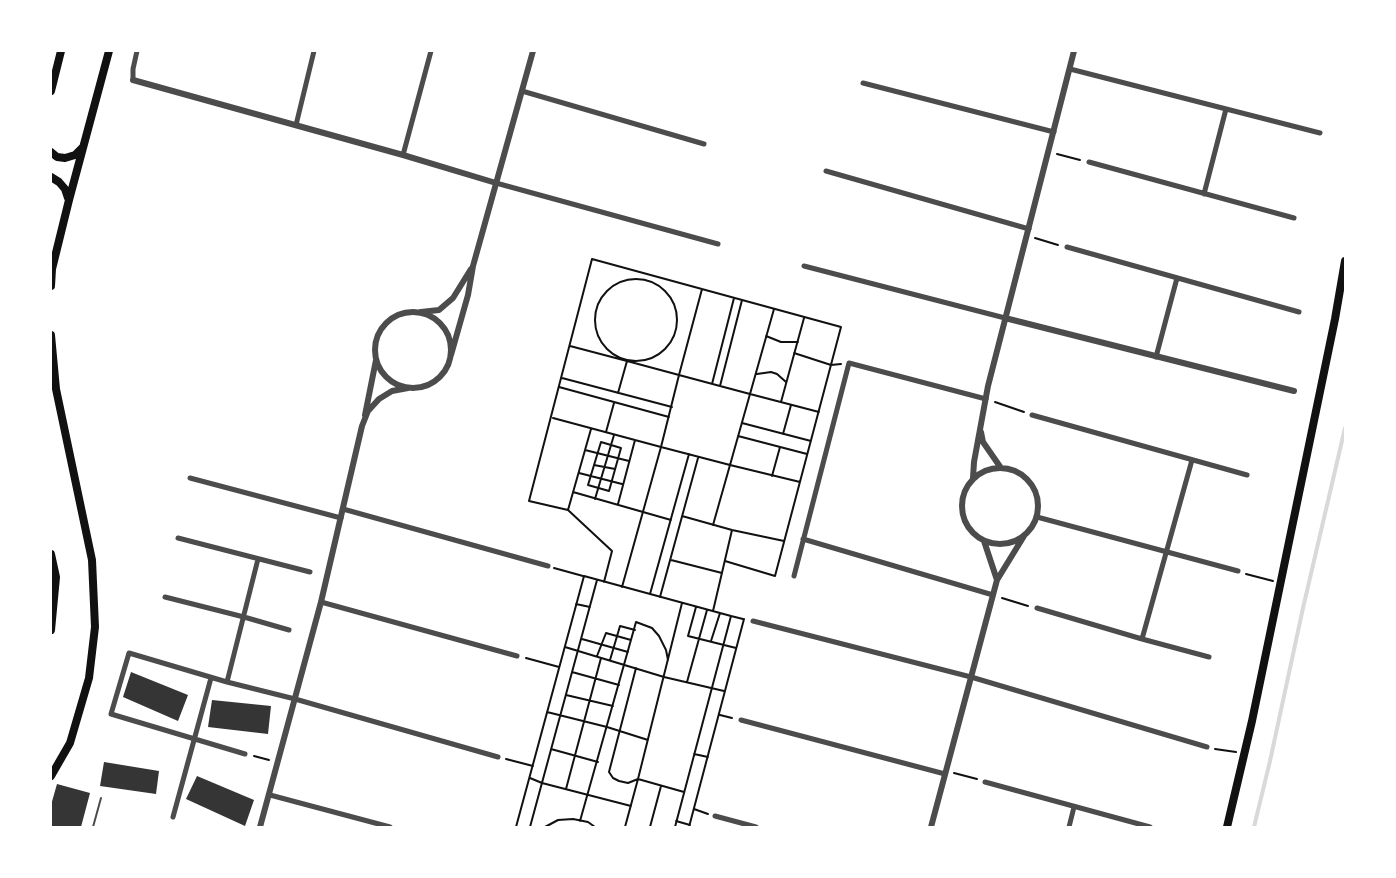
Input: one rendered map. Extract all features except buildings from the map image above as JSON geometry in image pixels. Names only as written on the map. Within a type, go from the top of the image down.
[{"type":"main road","points":[[51,92],[54,67],[61,51]]},
{"type":"main road","points":[[51,286],[52,269],[69,200],[110,51]]},
{"type":"main road","points":[[51,152],[57,157],[65,158],[75,154],[84,146]]},
{"type":"main road","points":[[51,177],[65,189],[69,200]]},
{"type":"main road","points":[[1227,827],[1280,583],[1345,261]]},
{"type":"main road","points":[[51,336],[56,389],[92,560],[95,627],[90,678],[70,743],[51,776]]},
{"type":"main road","points":[[51,554],[56,577],[51,630]]},
{"type":"street","points":[[138,51],[133,69],[133,81],[718,244]]},
{"type":"street","points":[[296,125],[314,51]]},
{"type":"street","points":[[403,155],[431,51]]},
{"type":"street","points":[[362,426],[368,411],[379,399],[392,391],[431,384],[447,367],[533,51]]},
{"type":"street","points":[[973,478],[986,399],[1005,318],[1074,51]]},
{"type":"street","points":[[1070,69],[1320,133]]},
{"type":"street","points":[[863,83],[1054,132]]},
{"type":"street","points":[[522,91],[704,144]]},
{"type":"street","points":[[1204,194],[1226,109]]},
{"type":"street","points":[[1089,162],[1294,218]]},
{"type":"street","points":[[826,171],[1028,232]]},
{"type":"street","points":[[1067,247],[1299,312]]},
{"type":"street","points":[[260,827],[321,602],[362,426],[376,360],[375,347],[378,335],[394,317],[406,313],[439,310],[453,298],[473,266]]},
{"type":"street","points":[[804,266],[1294,391]]},
{"type":"street","points":[[1156,357],[1177,278]]},
{"type":"street","points":[[418,313],[429,316],[439,323],[446,332],[451,355]]},
{"type":"street","points":[[376,360],[388,378],[408,388]]},
{"type":"street","points":[[794,576],[849,363],[986,399]]},
{"type":"street","points":[[1032,414],[1247,475]]},
{"type":"street","points":[[981,426],[982,442],[1001,468]]},
{"type":"street","points":[[1142,639],[1192,460]]},
{"type":"street","points":[[1001,468],[1023,475],[1031,484],[1039,506],[1032,528],[1015,542],[1004,545],[984,542],[973,534],[965,524],[961,512],[961,500],[965,488],[973,478],[981,472],[1001,468]]},
{"type":"street","points":[[190,478],[341,518]]},
{"type":"street","points":[[343,509],[548,566]]},
{"type":"street","points":[[1037,517],[1238,571]]},
{"type":"street","points":[[931,827],[997,580],[1024,536]]},
{"type":"street","points":[[178,538],[310,572]]},
{"type":"street","points":[[803,539],[993,595]]},
{"type":"street","points":[[984,542],[997,580]]},
{"type":"street","points":[[227,682],[258,559]]},
{"type":"street","points":[[165,597],[289,630]]},
{"type":"street","points":[[321,602],[517,656]]},
{"type":"street","points":[[1037,608],[1209,657]]},
{"type":"street","points":[[753,621],[971,677],[1207,747]]},
{"type":"street","points":[[245,754],[111,714],[129,653],[211,678],[295,699],[498,757]]},
{"type":"street","points":[[173,817],[211,678]]},
{"type":"street","points":[[741,720],[945,772]]},
{"type":"street","points":[[986,782],[1150,827]]},
{"type":"street","points":[[270,795],[390,827]]},
{"type":"street","points":[[1069,827],[1074,807]]},
{"type":"street","points":[[715,816],[756,827]]},
{"type":"lane","points":[[93,827],[101,798]]},
{"type":"path","points":[[1048,152],[1089,162]]},
{"type":"path","points":[[1028,232],[1067,247]]},
{"type":"path","points":[[604,582],[612,550],[568,510],[529,501],[592,259],[842,327],[775,576],[724,561]]},
{"type":"path","points":[[647,280],[648,274]]},
{"type":"path","points":[[634,278],[647,280],[660,286],[670,296],[677,309],[678,323],[675,337],[667,349],[655,357],[642,362],[627,361],[615,356],[598,336],[595,323],[596,310],[601,298],[609,288],[621,281],[634,278]]},
{"type":"path","points":[[622,587],[702,289]]},
{"type":"path","points":[[712,384],[734,298]]},
{"type":"path","points":[[720,386],[742,300]]},
{"type":"path","points":[[713,525],[774,309]]},
{"type":"path","points":[[780,402],[805,317]]},
{"type":"path","points":[[766,336],[781,342],[798,342]]},
{"type":"path","points":[[570,346],[819,412]]},
{"type":"path","points":[[794,353],[831,365]]},
{"type":"path","points":[[618,393],[627,361]]},
{"type":"path","points":[[756,374],[771,372],[786,382]]},
{"type":"path","points":[[562,378],[672,407]]},
{"type":"path","points":[[559,387],[669,417]]},
{"type":"path","points":[[986,399],[1032,414]]},
{"type":"path","points":[[606,432],[614,402]]},
{"type":"path","points":[[783,434],[790,405]]},
{"type":"path","points":[[551,417],[800,482]]},
{"type":"path","points":[[742,423],[811,441]]},
{"type":"path","points":[[568,510],[591,428]]},
{"type":"path","points":[[595,499],[614,434]]},
{"type":"path","points":[[738,436],[807,454]]},
{"type":"path","points":[[618,505],[635,440]]},
{"type":"path","points":[[601,442],[611,445],[621,448],[609,491],[588,485],[601,442]]},
{"type":"path","points":[[772,476],[780,447]]},
{"type":"path","points":[[585,450],[630,461]]},
{"type":"path","points":[[650,594],[689,454]]},
{"type":"path","points":[[660,597],[698,456]]},
{"type":"path","points":[[594,465],[615,469]]},
{"type":"path","points":[[579,473],[623,485]]},
{"type":"path","points":[[573,492],[671,520]]},
{"type":"path","points":[[682,516],[784,542]]},
{"type":"path","points":[[713,611],[732,530]]},
{"type":"path","points":[[670,560],[722,573]]},
{"type":"path","points":[[548,566],[744,619],[690,826],[676,821]]},
{"type":"path","points":[[1238,571],[1280,583]]},
{"type":"path","points":[[516,827],[584,576]]},
{"type":"path","points":[[530,827],[597,580]]},
{"type":"path","points":[[993,595],[1037,608]]},
{"type":"path","points":[[625,827],[682,603]]},
{"type":"path","points":[[576,604],[590,608]]},
{"type":"path","points":[[696,607],[688,636],[736,648]]},
{"type":"path","points":[[687,682],[707,610]]},
{"type":"path","points":[[711,641],[720,613]]},
{"type":"path","points":[[675,827],[731,616]]},
{"type":"path","points":[[580,820],[636,622],[652,628],[663,643],[668,660]]},
{"type":"path","points":[[610,660],[620,626],[635,630]]},
{"type":"path","points":[[597,656],[606,633],[632,640]]},
{"type":"path","points":[[581,639],[628,652]]},
{"type":"path","points":[[565,647],[664,677],[725,692]]},
{"type":"path","points":[[517,656],[559,667]]},
{"type":"path","points":[[566,789],[601,658]]},
{"type":"path","points":[[636,668],[609,772],[619,782],[628,783],[638,779],[684,792]]},
{"type":"path","points":[[572,672],[619,685]]},
{"type":"path","points":[[566,695],[613,706]]},
{"type":"path","points":[[547,712],[648,740]]},
{"type":"path","points":[[719,714],[741,720]]},
{"type":"path","points":[[1207,747],[1244,753]]},
{"type":"path","points":[[551,749],[598,762]]},
{"type":"path","points":[[245,754],[279,763]]},
{"type":"path","points":[[694,754],[708,757]]},
{"type":"path","points":[[498,757],[533,766]]},
{"type":"path","points":[[945,772],[986,782]]},
{"type":"path","points":[[530,778],[631,806]]},
{"type":"path","points":[[650,827],[661,785]]},
{"type":"path","points":[[694,809],[715,816]]},
{"type":"path","points":[[544,827],[558,820],[573,819],[588,822],[595,827]]},
{"type":"waterway","points":[[1254,827],[1345,428]]}]
